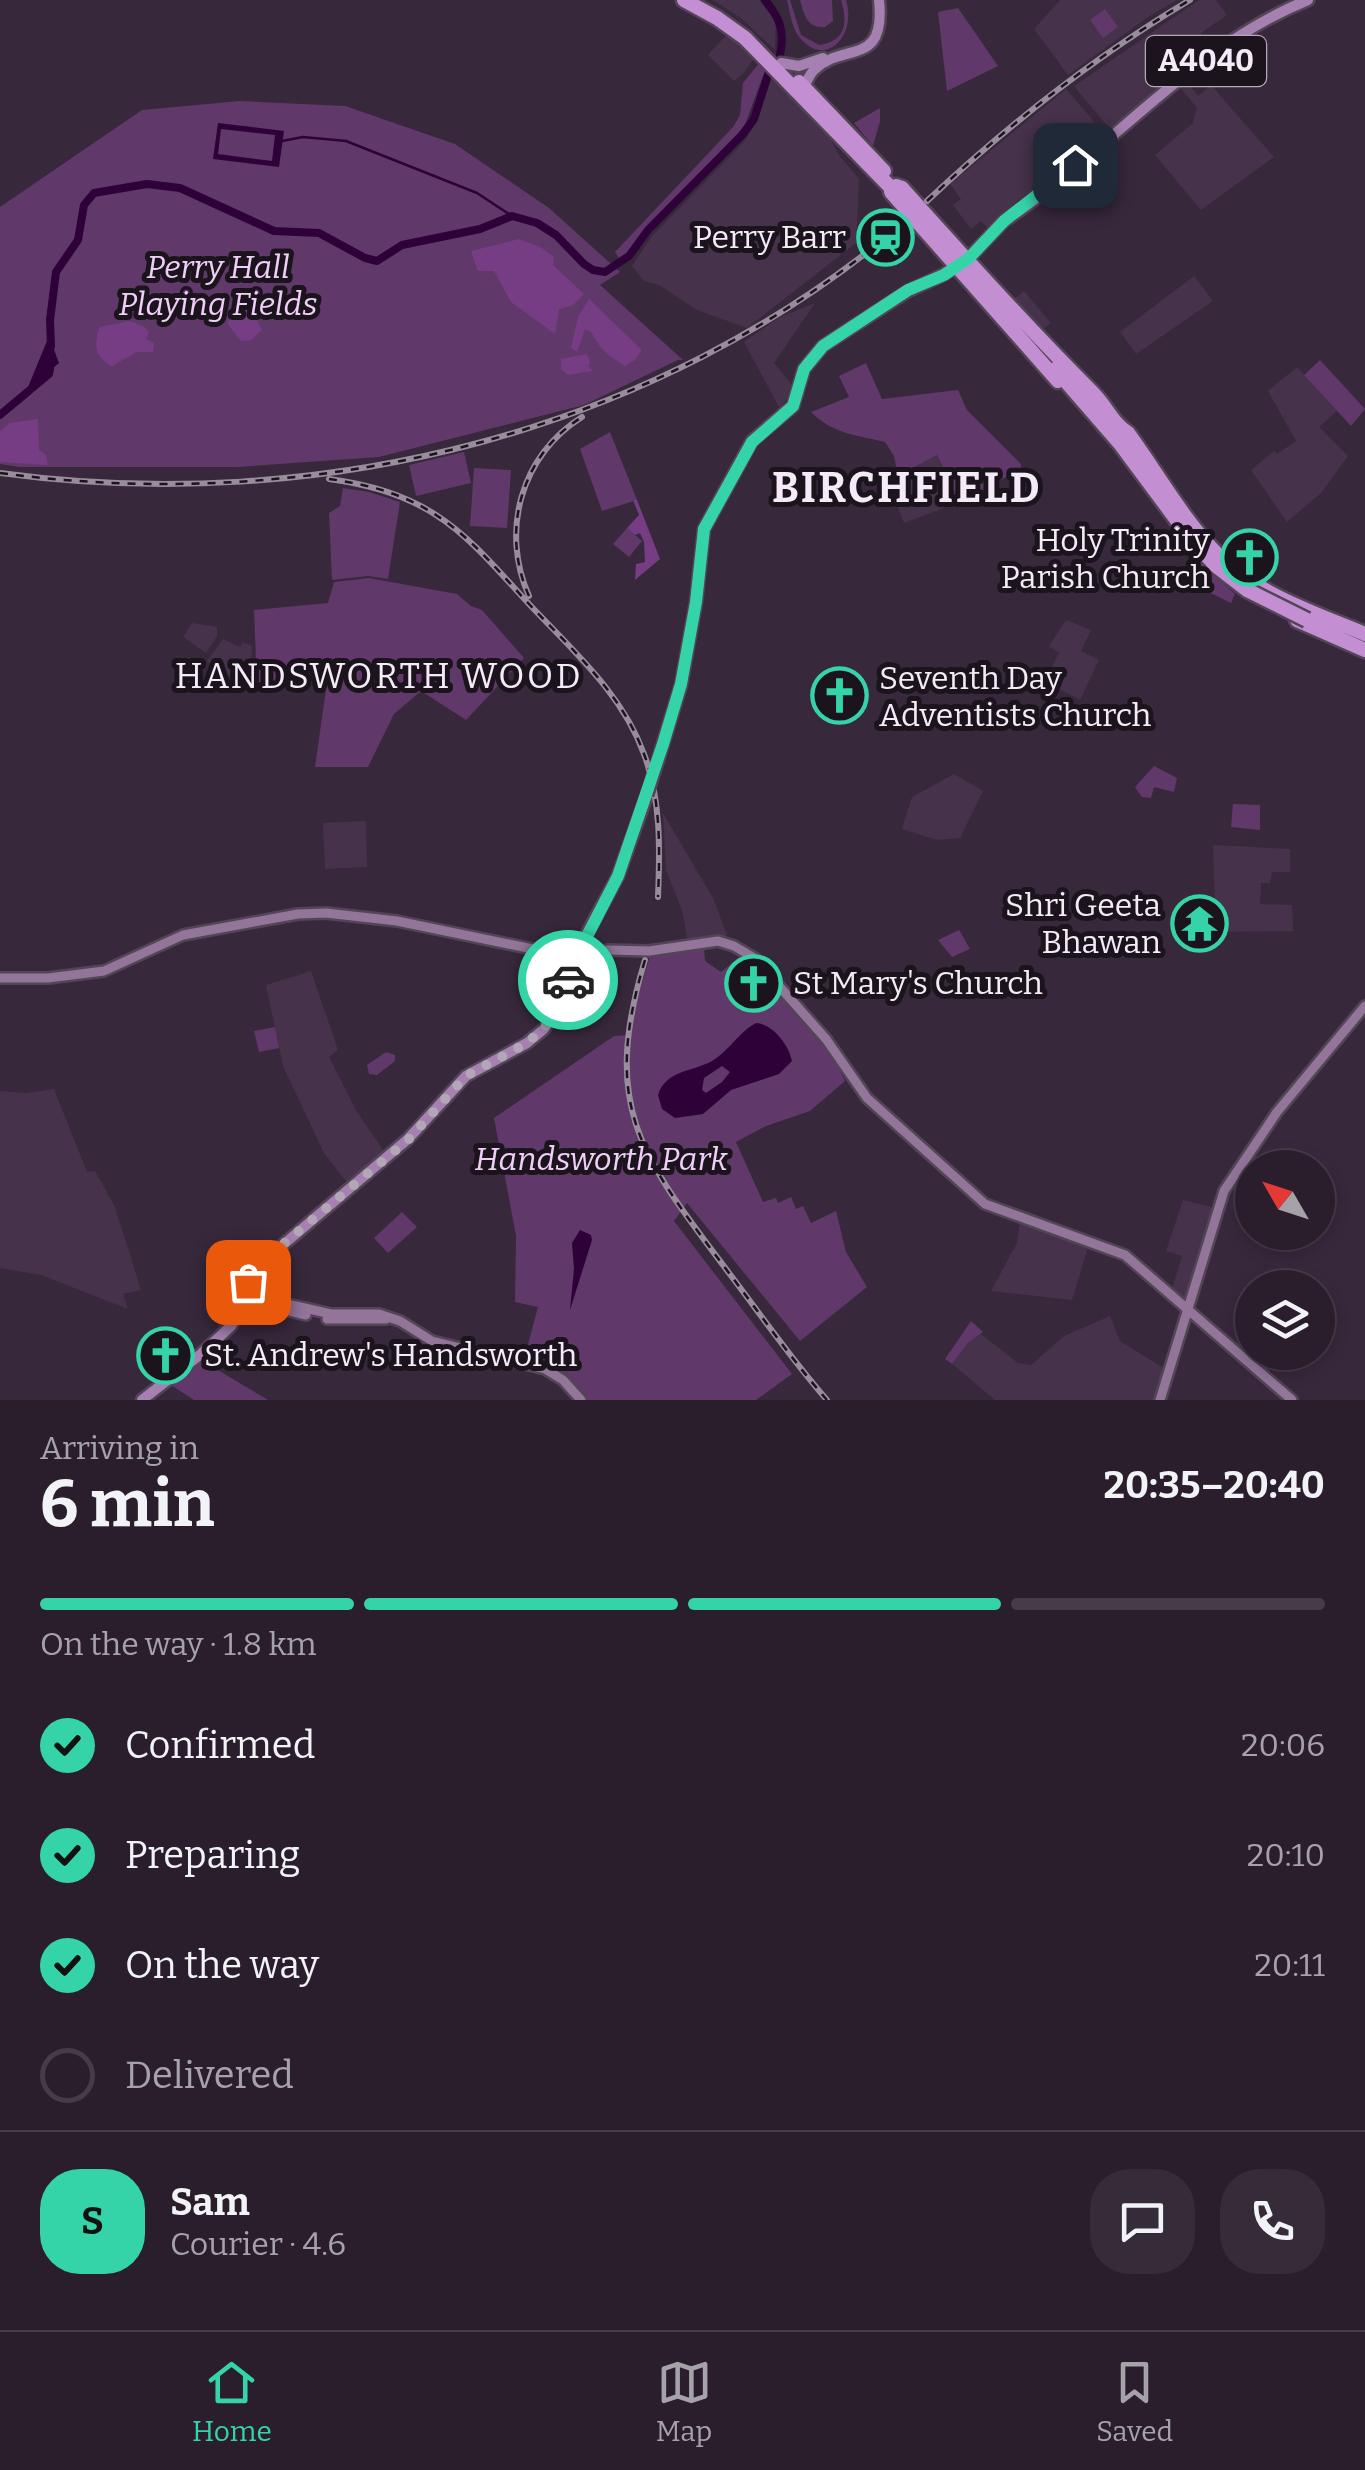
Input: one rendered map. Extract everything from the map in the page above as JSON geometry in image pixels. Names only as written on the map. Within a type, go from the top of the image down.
[{"type":"highway","points":[[684,0],[745,38],[807,90],[832,126],[868,159]]},
{"type":"highway","points":[[698,0],[730,18],[781,63],[892,186],[902,188],[963,264],[1111,428],[1190,538],[1247,590],[1365,648]]},
{"type":"highway","points":[[1111,428],[1121,452],[1184,539],[1214,571],[1264,604],[1365,648]]},
{"type":"highway","points":[[1219,562],[1231,579],[1257,588],[1264,604]]},
{"type":"highway","points":[[1219,562],[1365,636]]},
{"type":"highway","points":[[1308,617],[1365,636]]},
{"type":"main road","name":"A4040","points":[[142,1400],[231,1326],[270,1255],[408,1140],[466,1076],[527,1043],[558,1009],[575,957],[618,876],[663,744],[681,684],[706,525],[752,442],[795,404],[804,369],[815,354],[904,295],[989,248],[1011,216],[1233,40],[1308,0]]},
{"type":"main road","points":[[807,90],[818,67],[855,54],[871,42],[879,27],[877,4]]},
{"type":"main road","points":[[781,63],[794,66],[861,43],[872,30],[877,4]]},
{"type":"main road","points":[[807,90],[807,74],[817,60]]},
{"type":"main road","points":[[0,978],[48,978],[104,971],[183,935],[298,914],[397,921],[575,957],[718,941],[730,944],[777,976],[830,1038],[848,1074],[886,1118],[985,1204],[1125,1254],[1292,1400]]},
{"type":"main road","points":[[1160,1400],[1224,1191],[1277,1112],[1365,1006]]},
{"type":"main road","points":[[244,1297],[332,1314],[379,1314],[432,1341],[545,1369],[563,1380],[582,1400]]},
{"type":"shaded area","points":[[713,0],[759,0],[776,22],[775,50],[741,18]]},
{"type":"shaded area","points":[[1060,0],[1177,0],[1068,75],[1034,29]]},
{"type":"shaded area","points":[[1199,0],[1216,0],[1227,15],[1201,33],[1211,45],[1205,49],[1207,52],[1115,128],[1108,127],[1074,86]]},
{"type":"shaded area","points":[[729,32],[755,57],[734,81],[708,55]]},
{"type":"shaded area","points":[[773,74],[829,136],[859,179],[856,243],[747,328],[697,310],[659,285],[644,281],[632,266],[652,236],[745,141]]},
{"type":"shaded area","points":[[1187,82],[1198,96],[1211,85],[1274,157],[1201,210],[1155,155],[1193,123],[1197,108],[1180,87]]},
{"type":"shaded area","points":[[1066,89],[1103,132],[1101,139],[989,229],[981,221],[971,229],[953,205],[961,199],[950,184]]},
{"type":"shaded area","points":[[218,123],[284,131],[279,167],[213,159]],"holes":[[[221,129],[275,135],[272,161],[218,154]]]},
{"type":"shaded area","points":[[519,239],[554,257],[553,265],[584,294],[573,305],[559,309],[555,334],[511,302],[494,271],[478,271],[471,251]]},
{"type":"shaded area","points":[[1194,276],[1213,301],[1136,354],[1120,332]]},
{"type":"shaded area","points":[[1024,291],[1051,323],[1038,333],[1012,301]]},
{"type":"shaded area","points":[[589,299],[642,350],[635,360],[625,366],[620,363],[585,329],[577,352],[571,348],[578,317]]},
{"type":"shaded area","points":[[815,303],[774,363],[794,387],[780,409],[744,342],[780,317]]},
{"type":"shaded area","points":[[259,305],[257,320],[262,330],[251,340],[241,341],[227,323],[236,313]]},
{"type":"shaded area","points":[[130,321],[145,327],[149,333],[146,339],[154,343],[153,352],[137,352],[112,366],[97,350],[100,327]]},
{"type":"shaded area","points":[[49,336],[59,363],[26,392]]},
{"type":"shaded area","points":[[587,354],[588,366],[593,371],[568,375],[561,369],[561,359]]},
{"type":"shaded area","points":[[1297,367],[1337,411],[1319,427],[1348,456],[1321,493],[1287,522],[1251,470],[1274,451],[1277,454],[1296,441],[1268,391]]},
{"type":"shaded area","points":[[38,419],[39,450],[46,455],[48,465],[0,462],[0,431],[10,423]]},
{"type":"shaded area","points":[[937,455],[960,502],[904,523],[898,507],[898,476]]},
{"type":"shaded area","points":[[633,500],[637,500],[660,559],[635,580],[636,564],[645,562],[640,533],[635,535],[627,528],[639,515]]},
{"type":"shaded area","points":[[1066,620],[1091,630],[1081,651],[1099,660],[1080,700],[1045,681],[1059,653],[1049,646]]},
{"type":"shaded area","points":[[192,623],[217,627],[217,636],[206,653],[183,637]]},
{"type":"shaded area","points":[[223,639],[240,647],[243,642],[252,646],[252,656],[234,679],[207,661]]},
{"type":"shaded area","points":[[954,774],[983,791],[960,838],[937,840],[902,829],[912,797]]},
{"type":"shaded area","points":[[663,813],[714,900],[727,935],[724,937],[688,943],[682,910],[666,870]]},
{"type":"shaded area","points":[[366,821],[367,867],[325,869],[323,823]]},
{"type":"shaded area","points":[[1213,845],[1290,849],[1290,872],[1272,872],[1270,883],[1261,883],[1260,904],[1292,905],[1293,931],[1216,932]]},
{"type":"shaded area","points":[[311,971],[338,1050],[329,1057],[357,1112],[385,1153],[348,1184],[324,1153],[283,1066],[266,985]]},
{"type":"shaded area","points":[[762,1024],[784,1042],[792,1061],[779,1074],[731,1090],[703,1114],[675,1118],[662,1109],[658,1095],[667,1081],[712,1061],[750,1027]],"holes":[[[722,1066],[730,1072],[706,1093],[702,1090],[704,1078]]]},
{"type":"shaded area","points":[[54,1089],[87,1172],[95,1171],[115,1207],[141,1290],[123,1294],[128,1309],[41,1275],[0,1268],[0,1091]]},
{"type":"shaded area","points":[[1183,1200],[1215,1208],[1186,1301],[1172,1289],[1182,1256],[1166,1251]]},
{"type":"shaded area","points":[[1020,1221],[1089,1244],[1072,1300],[991,1291],[1017,1243]]},
{"type":"shaded area","points":[[580,1230],[591,1235],[592,1240],[570,1310],[572,1243]]},
{"type":"shaded area","points":[[234,1302],[232,1316],[220,1331],[211,1306]]},
{"type":"shaded area","points":[[1110,1316],[1120,1341],[1165,1369],[1156,1400],[995,1400],[952,1364],[968,1343],[981,1334],[1018,1363],[1031,1365],[1064,1336]]},
{"type":"green space","points":[[787,0],[801,35],[819,45],[835,40],[843,30],[841,0],[846,0],[847,25],[837,44],[820,50],[810,47],[795,30]]},
{"type":"green space","points":[[800,0],[832,0],[833,21],[825,27],[814,26]]},
{"type":"green space","points":[[958,8],[998,66],[947,91],[938,12]]},
{"type":"green space","points":[[1105,9],[1118,27],[1103,38],[1090,20]]},
{"type":"green space","points":[[760,62],[766,68],[744,127],[620,260],[615,252],[733,127],[740,115],[743,83]]},
{"type":"green space","name":"Perry Hall Playing Fields","points":[[240,101],[345,106],[455,144],[549,208],[620,272],[600,285],[683,360],[584,405],[379,457],[238,467],[0,464],[0,207],[142,110]]},
{"type":"green space","points":[[880,108],[880,121],[873,146],[854,123]]},
{"type":"green space","points":[[1320,360],[1365,409],[1351,426],[1304,375]]},
{"type":"green space","points":[[866,363],[882,399],[958,390],[967,410],[1021,464],[1021,469],[960,502],[937,455],[898,476],[894,456],[885,442],[836,429],[811,412],[849,397],[839,376]]},
{"type":"green space","points":[[610,432],[637,500],[602,511],[580,449]]},
{"type":"green space","points":[[464,452],[471,483],[416,496],[409,465]]},
{"type":"green space","points":[[474,468],[511,470],[507,528],[470,526]]},
{"type":"green space","points":[[343,488],[400,502],[388,579],[368,576],[332,580],[329,513],[340,506]]},
{"type":"green space","points":[[627,528],[642,541],[629,557],[613,544]]},
{"type":"green space","points":[[1200,562],[1235,594],[1231,603],[1190,583]]},
{"type":"green space","points":[[369,578],[457,594],[482,610],[524,658],[466,720],[421,691],[394,714],[368,767],[315,767],[327,682],[257,688],[254,610],[328,603],[334,582]]},
{"type":"green space","points":[[1154,766],[1177,778],[1174,792],[1154,787],[1151,798],[1142,797],[1135,787]]},
{"type":"green space","points":[[1233,804],[1260,805],[1260,830],[1231,827]]},
{"type":"green space","points":[[959,930],[970,949],[952,957],[938,940]]},
{"type":"green space","name":"Handsworth Park","points":[[704,947],[705,961],[721,972],[742,955],[773,980],[814,1028],[845,1081],[810,1111],[766,1126],[736,1142],[763,1202],[776,1198],[778,1203],[791,1197],[796,1209],[803,1206],[811,1223],[836,1211],[846,1252],[867,1287],[800,1341],[687,1203],[674,1221],[792,1374],[756,1400],[586,1400],[569,1381],[524,1359],[538,1307],[515,1302],[516,1236],[494,1118],[614,1036],[629,1035],[651,952]]},
{"type":"green space","points":[[275,1027],[279,1048],[259,1052],[254,1031]]},
{"type":"green space","points":[[386,1052],[395,1055],[395,1061],[377,1075],[369,1074],[367,1065]]},
{"type":"green space","points":[[402,1212],[417,1227],[388,1253],[374,1238]]},
{"type":"green space","points":[[971,1321],[983,1332],[968,1343],[952,1364],[945,1359]]},
{"type":"green space","points":[[201,1360],[268,1400],[194,1400],[171,1385]]},
{"type":"waterway","points":[[765,0],[780,25],[780,55]]},
{"type":"waterway","points":[[51,346],[56,272],[78,240],[84,205],[94,193],[147,184],[180,188],[274,231],[319,233],[377,261],[402,245],[480,229],[512,216],[537,223],[556,235],[584,264],[605,272],[629,256],[648,230],[742,135],[754,119],[769,72]]},
{"type":"waterway","points":[[282,141],[303,137],[346,141],[477,193],[512,216]]},
{"type":"waterway","points":[[0,415],[49,374],[50,369]]},
{"type":"railway","points":[[927,201],[1053,93],[1190,0]]},
{"type":"railway","points":[[0,473],[120,483],[241,482],[360,468],[478,443],[592,406],[702,357],[805,296],[902,224]]},
{"type":"railway","points":[[529,596],[516,546],[522,496],[544,452],[582,417]]},
{"type":"railway","points":[[329,479],[398,496],[449,524],[485,556],[609,692],[635,732],[650,771],[658,824],[658,897]]},
{"type":"railway","points":[[645,960],[632,1011],[627,1055],[629,1094],[638,1129],[673,1196],[827,1400]]},
{"type":"way so far","points":[[248,1282],[270,1255],[408,1140],[472,1070],[527,1043],[544,1028],[558,1009],[568,980]]},
{"type":"place","name":"Perry Barr","points":[[885,237]]},
{"type":"place","name":"Holy Trinity Parish Church","points":[[1249,558]]},
{"type":"place","name":"Seventh Day Adventists Church","points":[[840,696]]},
{"type":"place","name":"Shri Geeta Bhawan","points":[[1200,923]]},
{"type":"place","name":"St Mary's Church","points":[[754,983]]},
{"type":"place","name":"St. Andrew's Handsworth","points":[[165,1355]]},
{"type":"district","name":"BIRCHFIELD","points":[[907,488]]},
{"type":"district","name":"HANDSWORTH WOOD","points":[[379,676]]},
{"type":"route","points":[[568,980],[572,957],[582,946],[618,876],[663,744],[681,684],[704,529],[752,442],[793,406],[804,369],[823,346],[908,290],[944,275],[969,258],[1004,221],[1075,165]]}]
